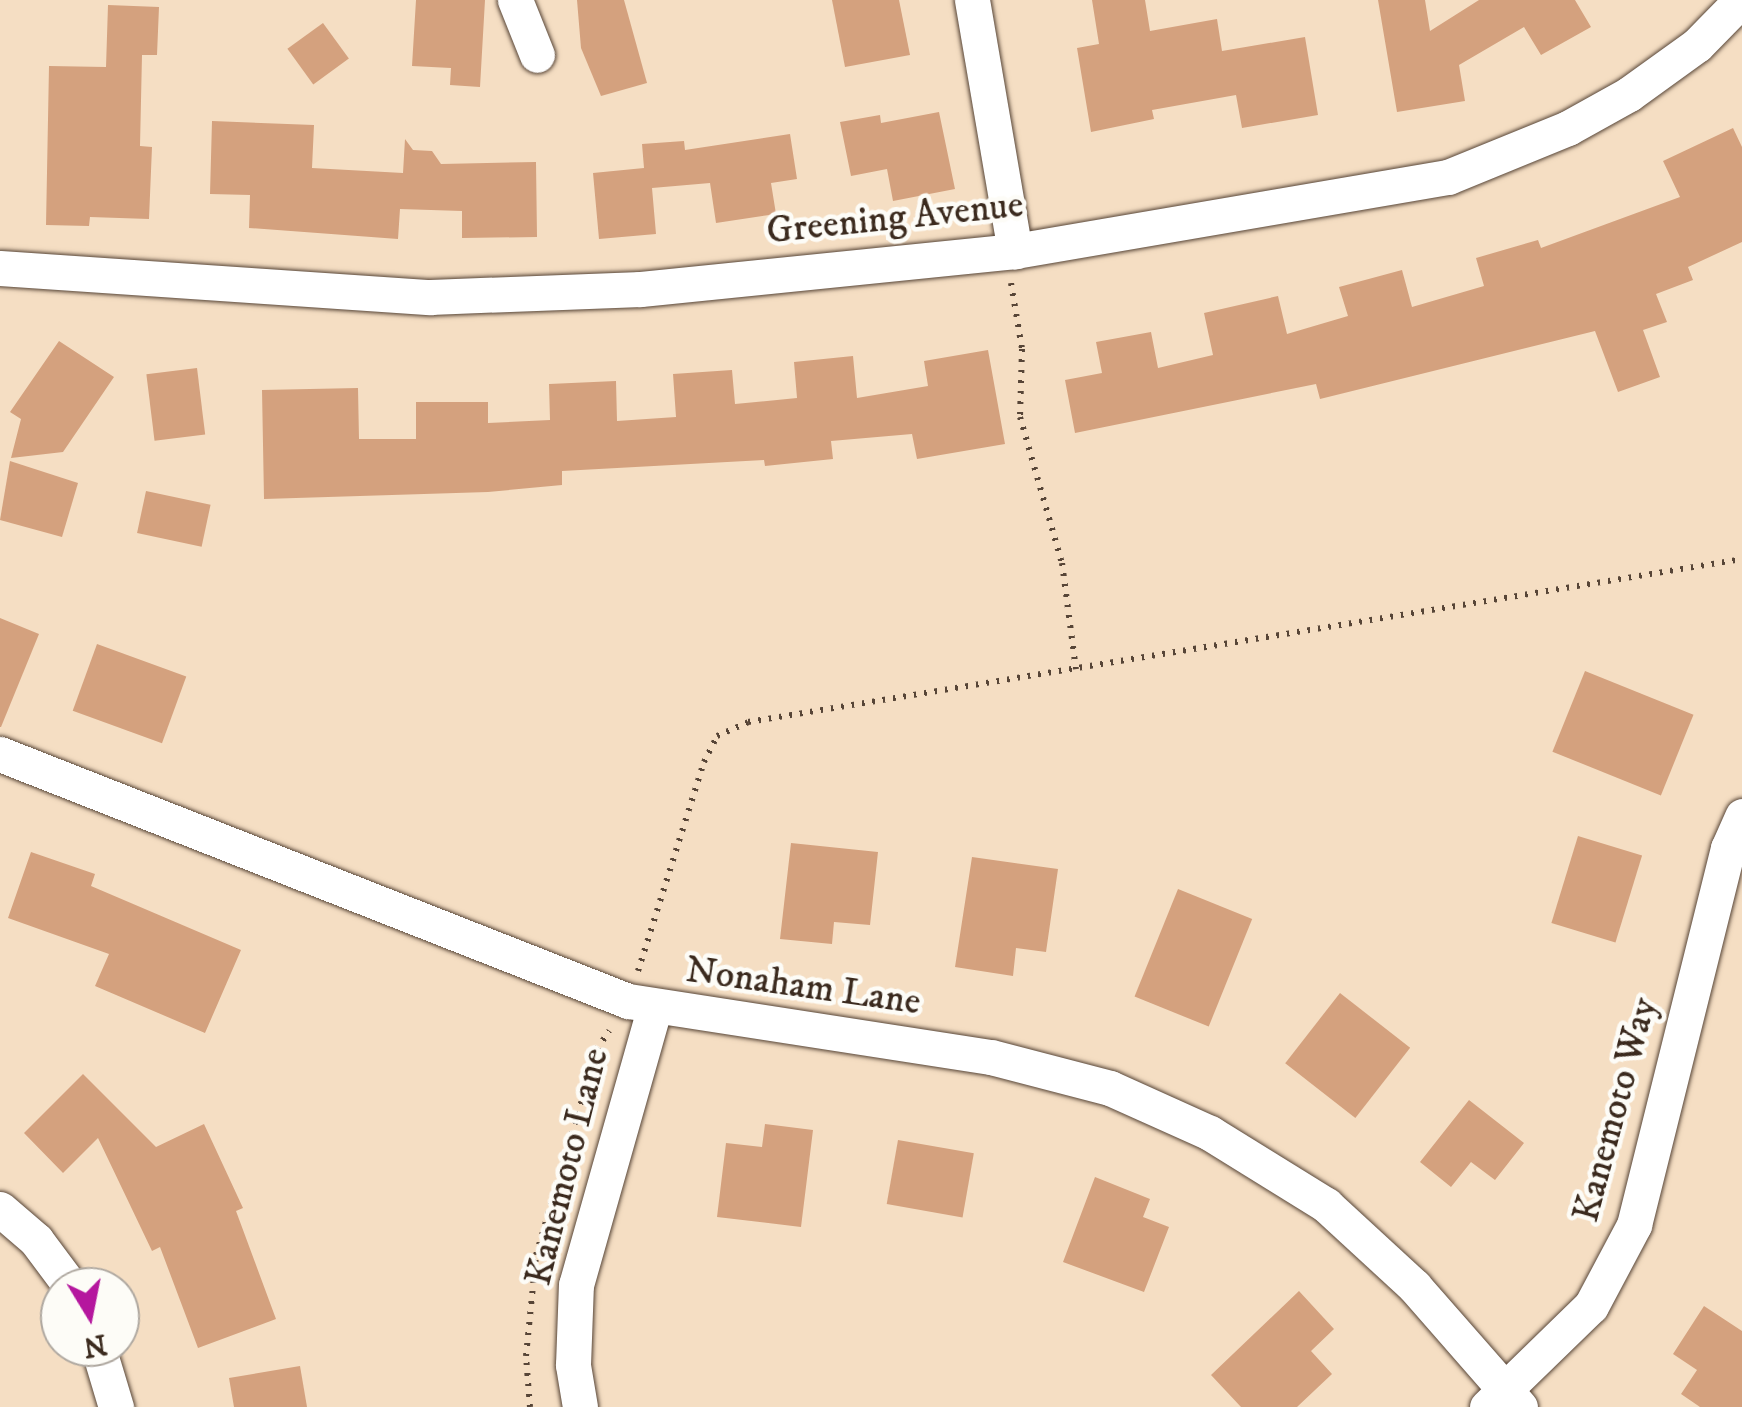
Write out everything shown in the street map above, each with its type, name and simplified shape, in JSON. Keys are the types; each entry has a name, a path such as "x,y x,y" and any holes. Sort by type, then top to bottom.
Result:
{"street":[{"path":"514,0 537,55"},
{"path":"972,0 1010,252"},
{"name":"Greening Avenue","path":"0,268 430,297 641,289 1010,252 1448,177 1568,128 1629,94 1697,46 1742,0"},
{"name":"Nonaham Lane","path":"0,754 640,1005 991,1057 1110,1088 1210,1133 1326,1205 1414,1286 1505,1402"},
{"name":"Kanemoto Way","path":"1505,1402 1591,1306 1634,1224 1728,848 1742,816"},
{"name":"Kanemoto Lane","path":"580,1407 573,1365 576,1285 640,1005"},
{"path":"0,1209 36,1240 56,1267"},
{"path":"104,1367 116,1407"}],"path":[{"path":"1010,252 1022,349 1020,416 1062,563 1076,669"},
{"path":"530,1407 526,1356 536,1255 597,1050 640,1005 716,736 748,722 1742,559"}],"building":[{"path":"416,0 485,0 480,87 450,85 451,68 412,66"},
{"path":"577,0 624,0 647,83 601,96 581,48"},
{"path":"832,0 899,0 910,55 845,67"},
{"path":"1092,0 1145,0 1150,31 1217,19 1222,51 1305,37 1318,115 1242,128 1236,95 1152,110 1154,119 1091,132 1077,48 1099,44"},
{"path":"1378,0 1425,0 1430,31 1479,0 1575,0 1591,27 1541,55 1524,27 1459,65 1465,101 1397,112"},
{"path":"108,5 159,7 157,55 142,55 140,146 152,147 149,219 90,217 89,226 46,225 49,66 106,67"},
{"path":"323,23 349,59 313,84 287,49"},
{"path":"939,112 955,189 893,201 887,169 851,176 840,122 880,115 881,123"},
{"path":"212,121 314,125 312,168 403,173 405,139 413,150 432,151 441,164 536,162 537,237 462,238 462,211 400,209 398,239 249,228 250,195 210,194"},
{"path":"1733,128 1742,147 1742,242 1688,267 1693,280 1656,294 1667,322 1643,330 1660,377 1618,392 1595,331 1320,399 1316,384 1075,433 1065,380 1102,373 1096,342 1151,332 1158,368 1213,355 1204,313 1278,296 1287,334 1348,316 1339,287 1402,270 1412,307 1484,286 1476,258 1538,240 1541,248 1680,197 1663,161"},
{"path":"790,134 797,179 771,183 776,214 716,223 710,183 652,188 656,234 599,239 593,173 644,168 642,144 684,141 685,150"},
{"path":"59,341 114,377 63,452 11,458 21,419 10,412"},
{"path":"988,350 1005,444 917,459 912,434 831,441 833,459 765,466 764,460 562,471 562,485 488,492 264,499 262,390 358,388 359,439 416,439 416,402 488,402 488,423 550,420 549,384 616,381 617,421 676,417 673,374 732,370 735,404 797,398 794,362 853,356 857,398 928,386 924,361"},
{"path":"197,368 205,435 155,441 146,374"},
{"path":"10,461 78,483 62,537 0,520"},
{"path":"146,491 211,505 202,547 137,533"},
{"path":"0,618 39,634 1,727 0,727"},
{"path":"97,644 186,676 162,743 73,711"},
{"path":"1585,671 1693,715 1661,795 1552,752"},
{"path":"1578,836 1642,856 1615,943 1551,923"},
{"path":"791,843 878,852 870,925 834,922 832,944 780,939"},
{"path":"31,852 95,874 91,886 241,950 205,1033 95,986 109,954 8,918"},
{"path":"972,857 1058,869 1046,952 1016,948 1013,976 955,967"},
{"path":"1178,889 1252,919 1209,1027 1135,997"},
{"path":"1340,993 1410,1048 1355,1118 1285,1063"},
{"path":"83,1074 156,1147 204,1124 243,1208 236,1211 276,1319 198,1348 160,1247 152,1251 98,1138 63,1173 24,1133"},
{"path":"1469,1100 1524,1143 1495,1180 1471,1162 1451,1187 1420,1162"},
{"path":"765,1124 813,1130 801,1227 717,1217 726,1143 762,1147"},
{"path":"898,1140 974,1153 963,1217 887,1204"},
{"path":"1095,1177 1150,1199 1143,1217 1169,1227 1144,1292 1063,1262"},
{"path":"1299,1291 1334,1329 1311,1351 1332,1374 1297,1407 1241,1407 1211,1375"},
{"path":"1704,1306 1742,1331 1742,1407 1700,1407 1681,1394 1697,1370 1673,1354"},
{"path":"300,1366 307,1407 234,1407 229,1378"}]}
